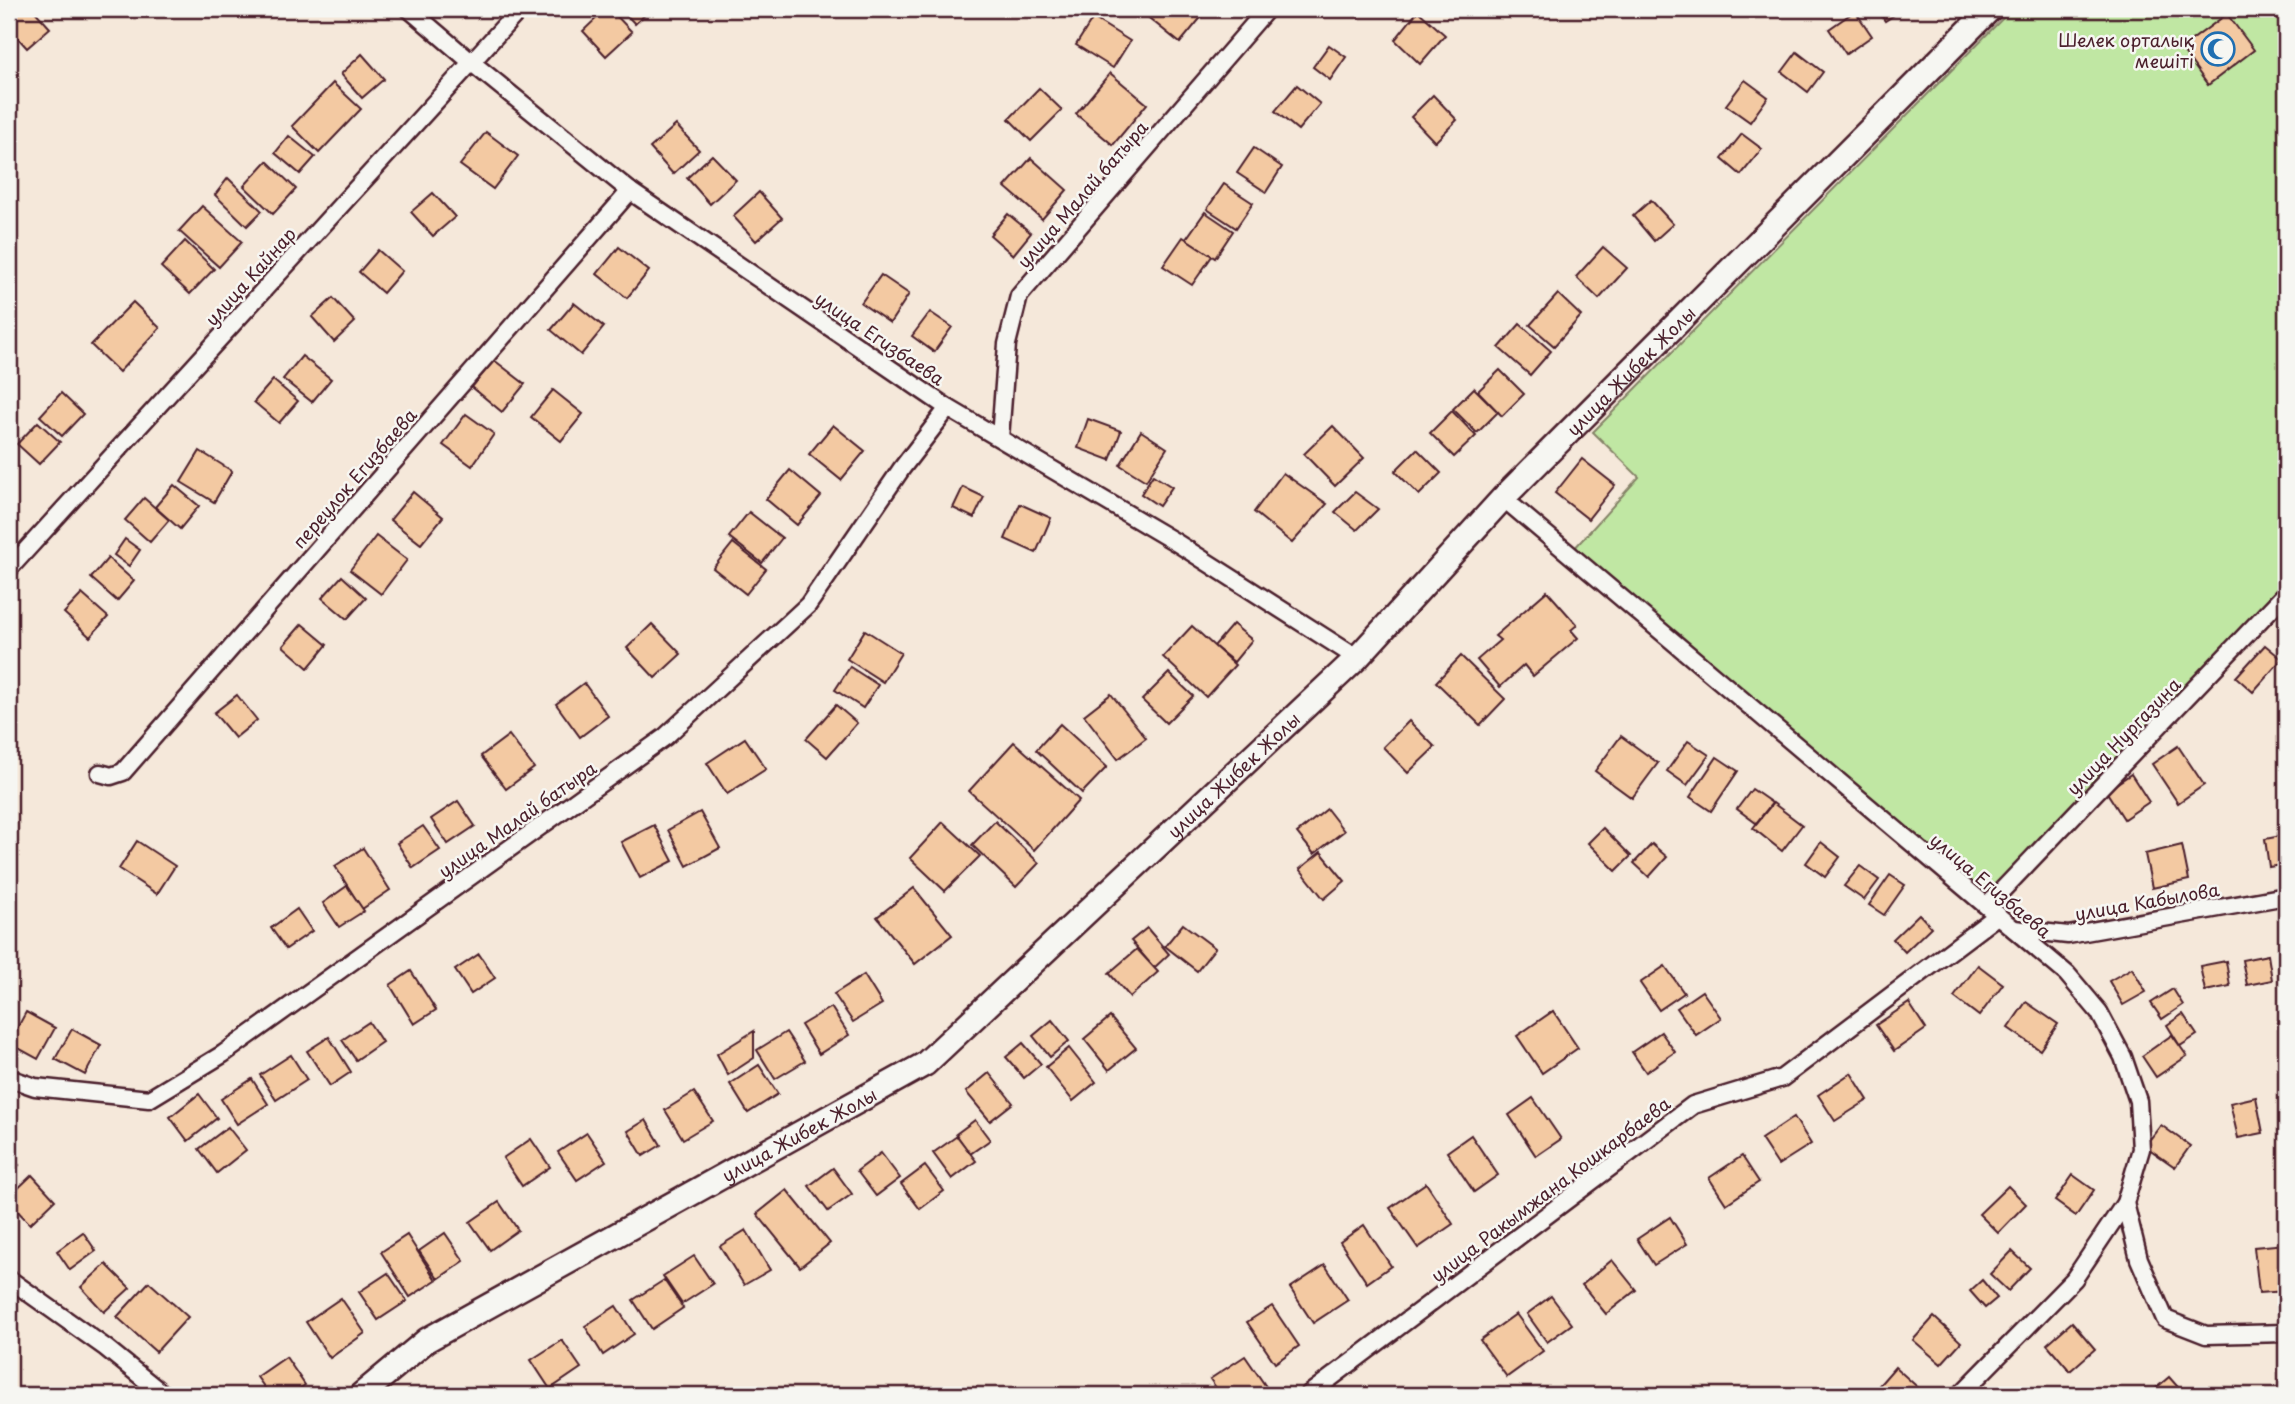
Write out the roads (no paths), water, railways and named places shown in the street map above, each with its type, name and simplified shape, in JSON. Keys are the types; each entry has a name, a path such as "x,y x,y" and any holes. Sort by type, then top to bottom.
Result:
{"main road":[{"name":"улица Жибек Жолы","path":"361,1395 427,1340 925,1064 1357,658 1503,498 1990,9"}],"street":[{"name":"улица Егизбаева","path":"409,9 630,191 948,408 1177,544 1357,658"},
{"name":"улица Кайнар","path":"9,569 520,9"},
{"name":"улица Малай батыра","path":"1000,438 1007,344 1019,296 1267,9"},
{"name":"переулок Егизбаева","path":"100,773 111,776 123,772 630,191"},
{"name":"улица Малай батыра","path":"9,1078 35,1087 149,1099 223,1054 665,737 808,605 902,468 948,408"},
{"name":"улица Егизбаева","path":"1503,498 2067,974 2099,1012 2123,1057 2138,1101 2141,1149 2125,1203 2074,1279 1960,1395"},
{"name":"улица Нургазина","path":"1992,911 2286,593"},
{"name":"улица Кабылова","path":"2014,929 2068,935 2286,896"},
{"name":"улица Ракымжана Кошкарбаева","path":"1308,1395 1693,1105 1782,1077 1992,911"},
{"path":"2125,1203 2139,1259 2165,1319 2206,1335 2286,1333"},
{"path":"9,1279 106,1348 164,1395"}],"place":[{"name":"Шелек орталық мешіті","path":"2218,49"}]}
